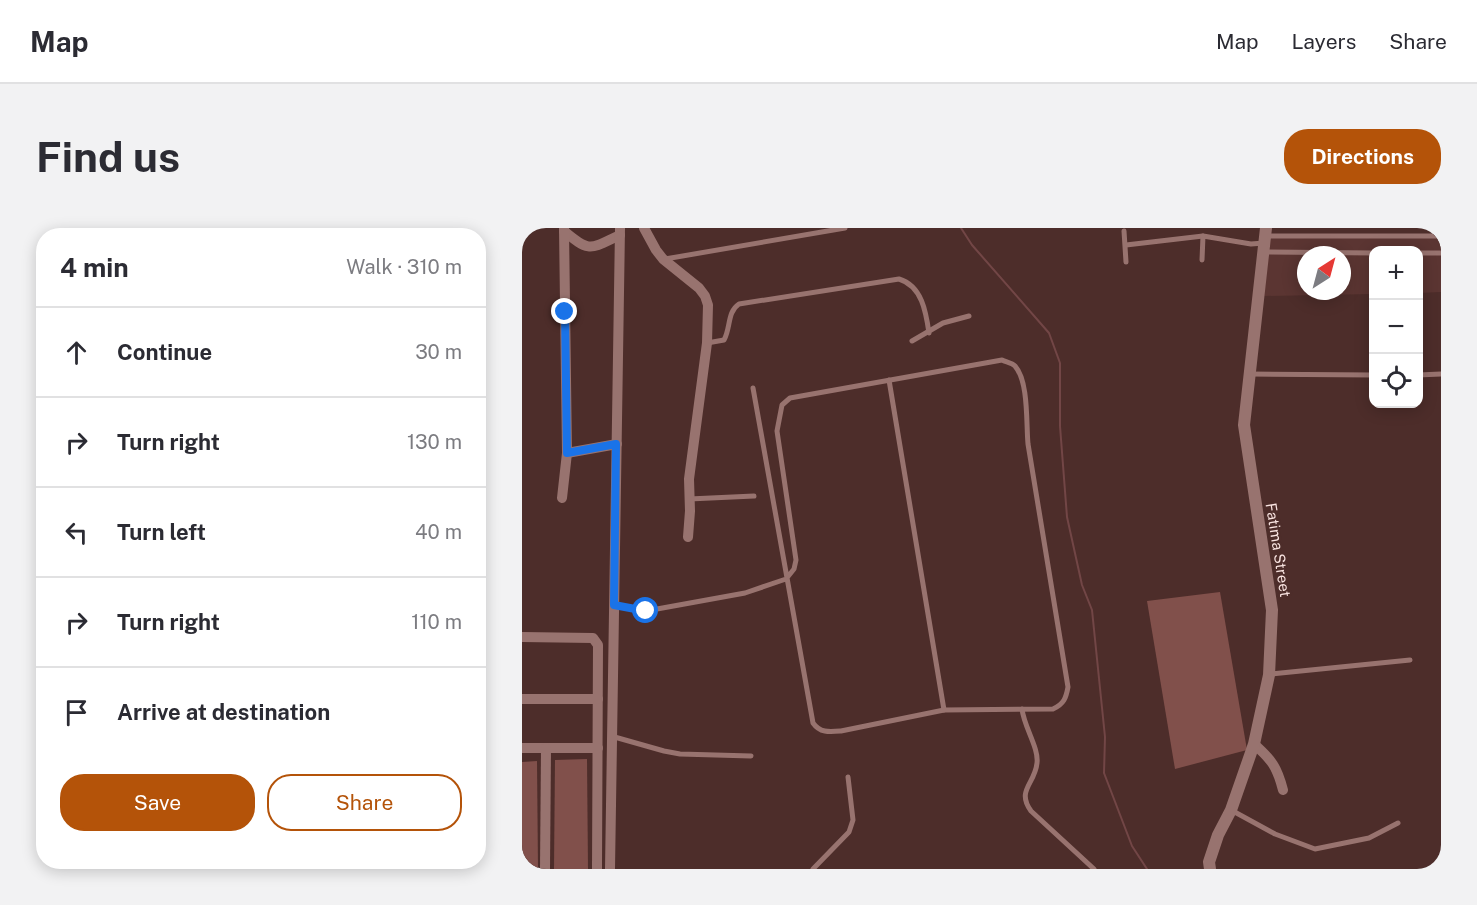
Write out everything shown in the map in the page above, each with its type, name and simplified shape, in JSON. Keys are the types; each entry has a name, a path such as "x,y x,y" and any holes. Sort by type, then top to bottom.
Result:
{"street":[{"path":"644,228 663,259 689,279 705,296 708,318 707,343 689,479 688,537"},
{"path":"564,229 581,245 592,248 620,231"},
{"path":"562,498 567,453 564,229"},
{"path":"610,869 620,231"},
{"name":"Fatima Street","path":"1210,869 1211,853 1231,810 1254,744 1269,675 1272,610 1244,425 1264,240"},
{"path":"567,453 616,444"},
{"path":"522,637 592,638 598,645 597,869"},
{"path":"522,699 598,699"},
{"path":"1254,744 1278,769 1283,790"},
{"path":"522,748 598,748"},
{"path":"545,869 546,748"}],"lane":[{"path":"663,259 845,228"},
{"path":"1124,231 1126,262"},
{"path":"1126,245 1203,236 1251,244 1264,240 1441,236"},
{"path":"1202,260 1203,236"},
{"path":"1264,240 1275,254 1369,253"},
{"path":"1423,253 1441,253"},
{"path":"707,343 724,339 728,333 731,312 739,304 899,279 910,285 920,298 927,314 929,333"},
{"path":"912,341 943,323 969,316"},
{"path":"614,605 646,611 745,593 786,579 794,569 796,560 777,431 782,405 790,398 1002,360 1014,365 1020,375 1027,407 1028,444 1068,687 1066,698 1061,706 1053,709 944,710 841,731 829,732 816,728 813,723 786,579 753,388"},
{"path":"1248,374 1369,375"},
{"path":"1423,375 1441,374"},
{"path":"889,380 944,710"},
{"path":"689,499 754,496"},
{"path":"1269,675 1410,660"},
{"path":"1022,709 1023,722 1038,762 1024,795 1026,804 1030,811 1094,869"},
{"path":"611,735 680,754 751,756"},
{"path":"813,869 849,832 853,820 848,777"},
{"path":"1231,810 1275,834 1315,849 1369,837 1398,823"}],"shaded area":[{"path":"1271,234 1441,234 1441,292 1423,293 1423,246 1369,246 1369,294 1351,294 1351,246 1297,246 1297,295 1264,296"},
{"path":"1220,592 1247,750 1175,769 1147,601"},
{"path":"587,759 588,869 554,869 555,760"},
{"path":"537,761 538,869 522,869 522,762"}],"waterway":[{"path":"961,228 972,245 1049,333 1060,363 1060,426 1067,517 1082,585 1092,610 1105,737 1104,773 1132,846 1147,869"}],"route":[{"path":"565,312 567,453 616,444 614,605 646,611"}]}
